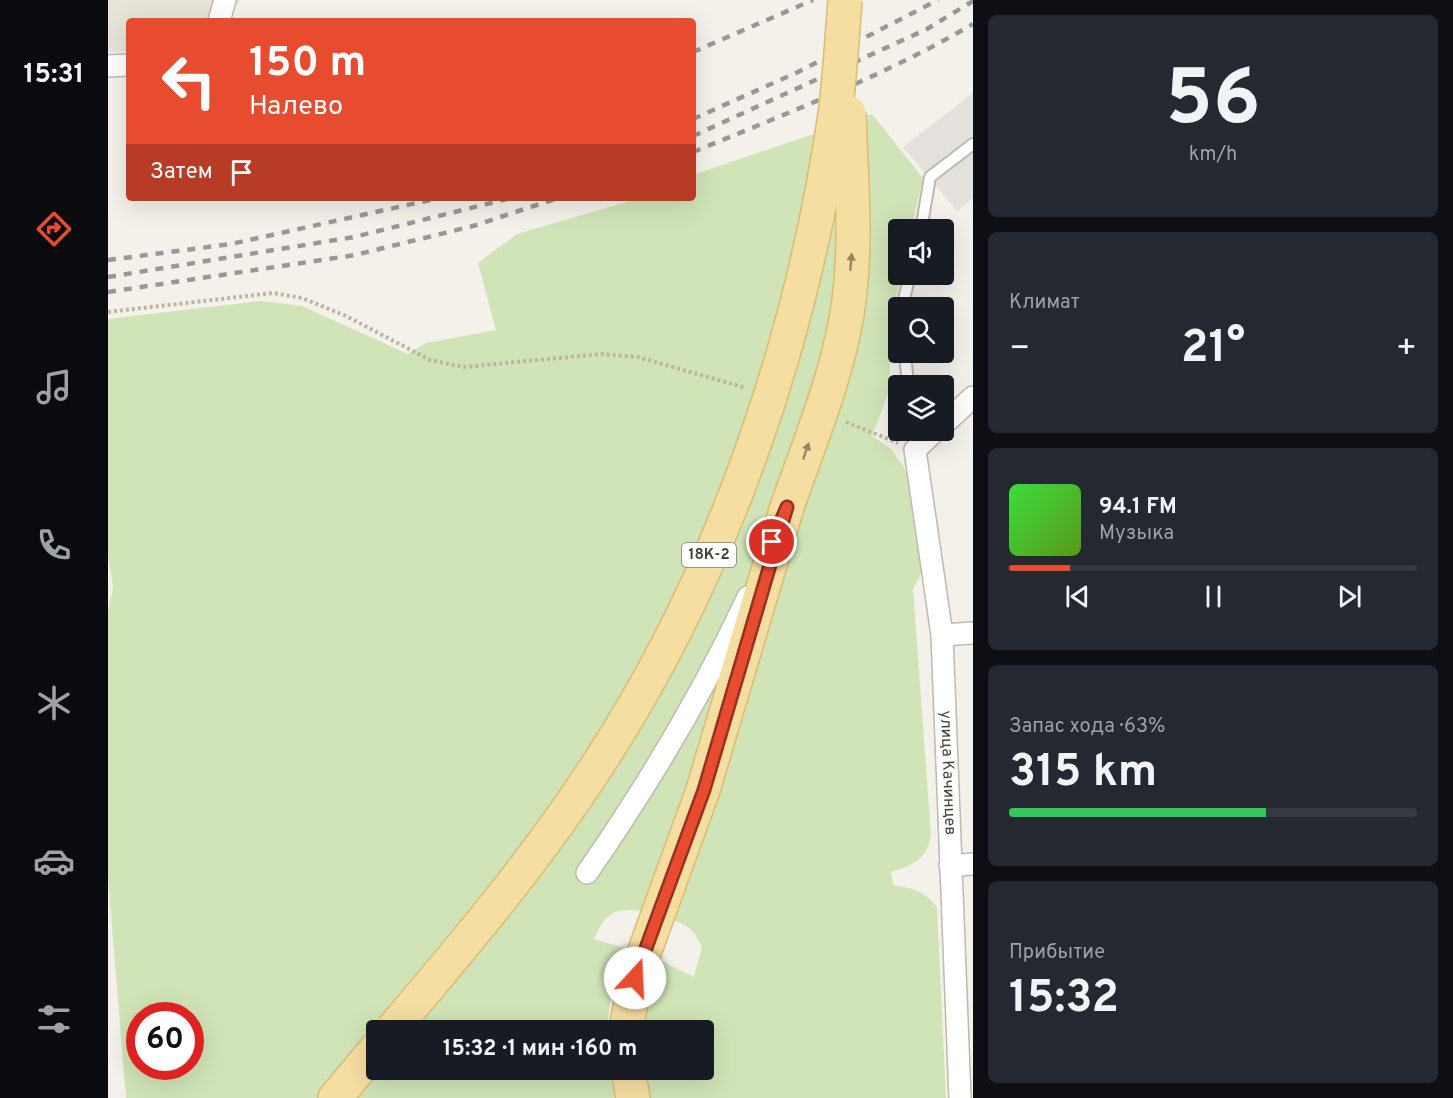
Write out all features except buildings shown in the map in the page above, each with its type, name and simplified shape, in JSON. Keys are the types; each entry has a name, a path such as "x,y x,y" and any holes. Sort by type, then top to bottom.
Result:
{"main road":[{"name":"18К-2","path":"628,1020 635,978 704,790 787,507 830,382 847,314 853,247 846,0"},
{"name":"18К-2","path":"400,1020 545,843 592,775 648,682 694,592 739,487 780,367 812,238 835,114 846,0"},
{"path":"335,1098 366,1061"},
{"path":"630,1080 633,1098"}],"street":[{"path":"220,18 225,0"},
{"path":"108,66 126,65"},
{"path":"954,415 973,398"},
{"name":"улица Качинцев","path":"914,441 932,552 942,635 950,866 964,1097"},
{"path":"586,873 642,793 693,707 748,595 787,507"},
{"path":"942,635 973,633"},
{"path":"950,866 973,864"}],"lane":[{"path":"923,219 930,177 973,144"}],"path":[{"path":"108,312 273,293 302,298 346,316 430,360 464,367 601,354 638,357 751,389"},
{"path":"839,419 888,433"}],"shaded area":[{"path":"108,0 241,0 225,18 126,18 126,51 108,52"},
{"path":"973,93 973,198 957,211 903,147"}],"green space":[{"path":"872,114 923,178 913,219 888,219 888,285 899,285 896,297 888,297 888,363 890,363 888,394 872,436 891,449 904,467 932,552 913,589 931,835 926,850 918,860 891,872 893,885 918,891 937,907 946,1098 647,1098 643,1080 714,1080 714,1020 643,1020 645,1005 662,961 694,977 702,947 693,932 682,924 652,913 630,910 610,915 594,939 625,948 610,1002 608,1020 366,1020 366,1080 611,1080 615,1098 126,1098 108,878 108,611 113,588 108,555 108,319 261,301 302,306 408,354 426,343 496,330 478,263 517,234 630,201 696,201 696,174"}],"railway":[{"path":"696,51 813,0"},
{"path":"696,118 798,72 938,0"},
{"path":"696,135 927,29 973,1"},
{"path":"696,151 870,77 973,24"},
{"path":"108,260 231,244 425,201"},
{"path":"108,277 354,237 499,201"},
{"path":"108,292 355,255 473,226 549,201"}],"route":[{"path":"635,978 704,790 787,507 772,542"}]}
